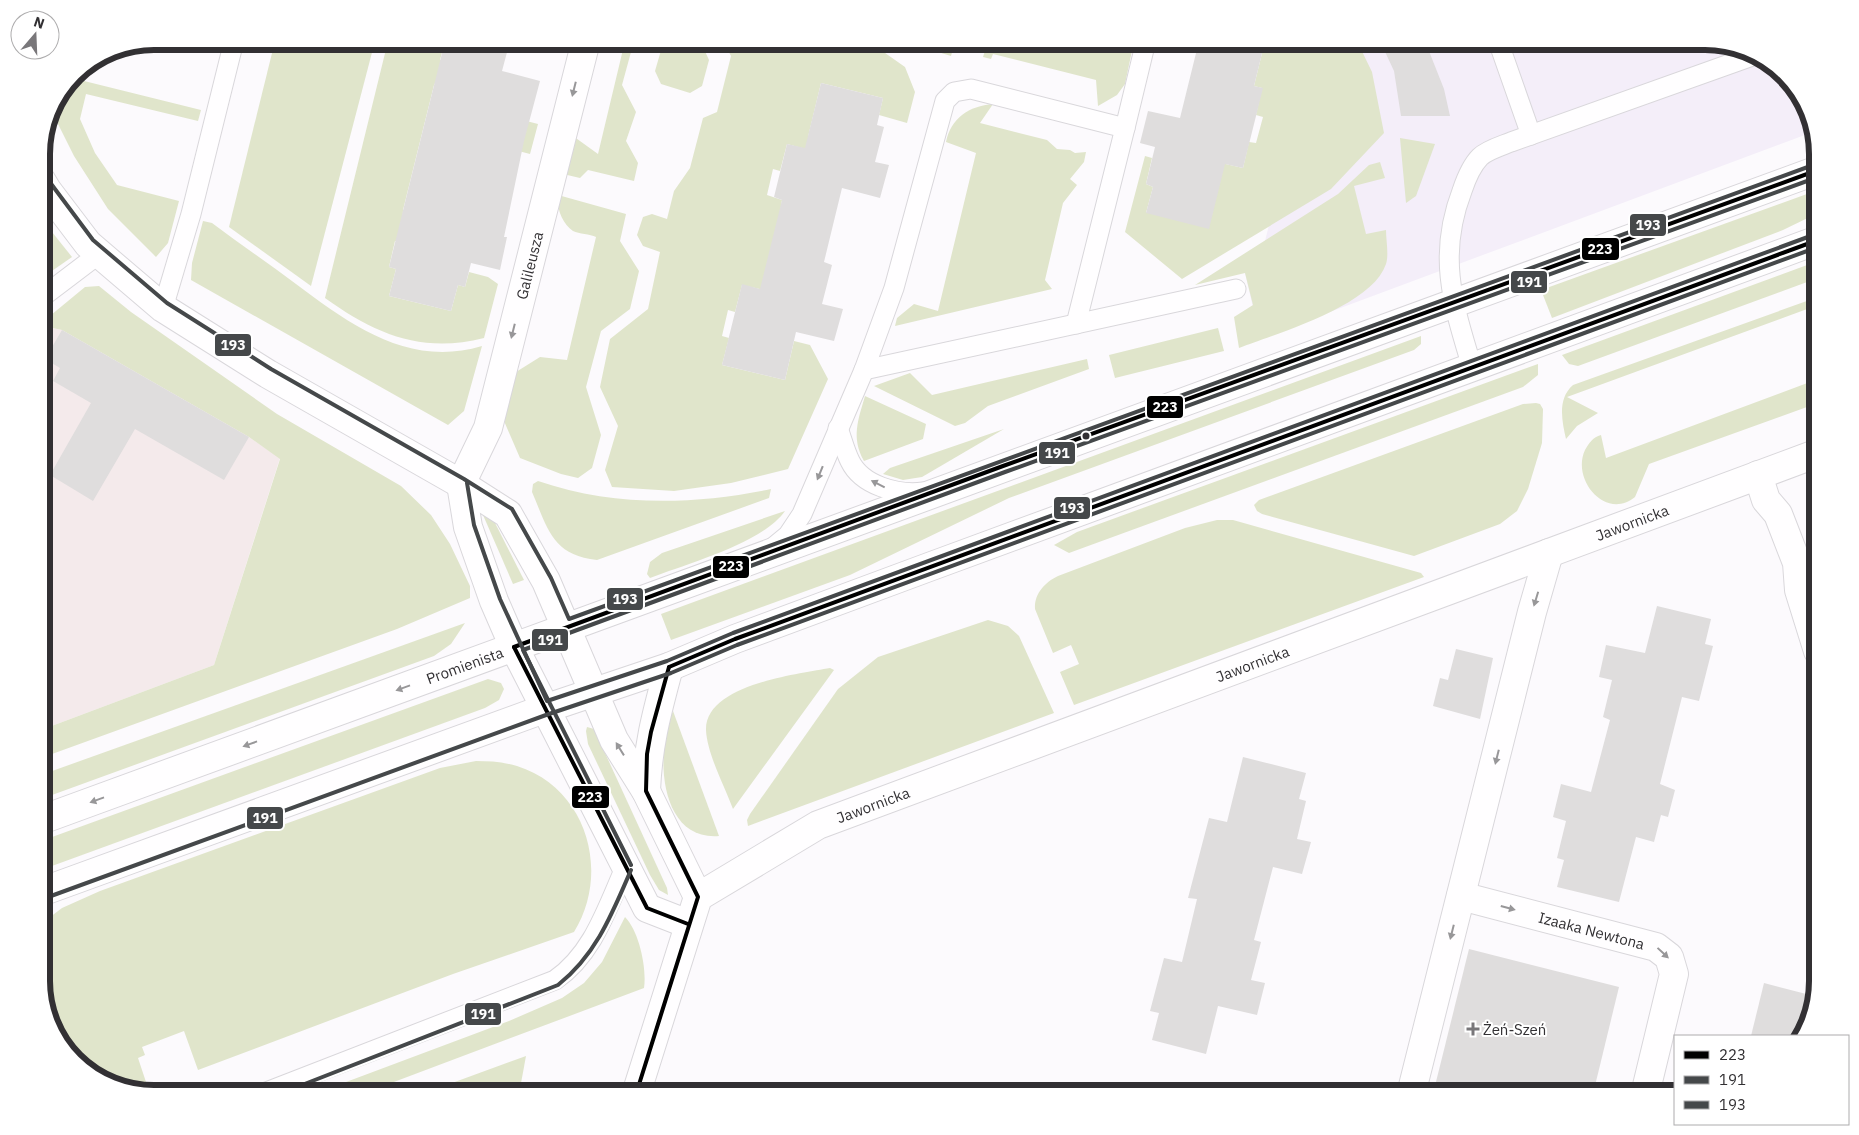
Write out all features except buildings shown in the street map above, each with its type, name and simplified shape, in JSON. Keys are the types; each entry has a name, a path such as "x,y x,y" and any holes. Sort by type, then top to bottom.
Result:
{"street":[{"name":"Galileusza","path":"461,484 488,428 584,50"},
{"name":"Promienista","path":"50,817 942,489 1809,173"},
{"path":"50,194 88,244 163,308 268,374 461,484 508,514 546,581 614,740 646,791 698,897 639,1085"},
{"path":"50,892 544,709 669,667 735,639 1809,243"},
{"name":"Jawornicka","path":"698,897 818,825 1809,456"},
{"path":"1758,475 1766,500 1778,514 1797,563 1799,590 1809,622"},
{"path":"461,484 468,527 514,648 625,868 648,908 688,924"},
{"path":"1413,1085 1532,612 1549,553"},
{"path":"646,791 648,746 669,667"},
{"name":"Izaaka Newtona","path":"1461,896 1656,946 1669,957 1674,974 1647,1085"}],"lane":[{"path":"163,308 191,214 232,50"},
{"path":"1076,324 1144,50"},
{"path":"1501,50 1531,135"},
{"path":"1472,367 1453,304 1449,270 1450,236 1455,207 1465,181 1481,156 1531,135 1746,58"},
{"path":"762,556 788,535 802,514 864,370 894,288 945,101 954,92 970,89 1125,128"},
{"path":"50,292 99,254"},
{"path":"864,370 1236,289"},
{"path":"838,428 851,463 872,482 904,493 942,489"},
{"path":"283,1085 556,980 569,970 584,953 625,868"}],"shaded area":[{"path":"1313,50 1719,51 1745,58 1763,67 1792,96 1804,120 1807,134 1260,338 1245,273 1258,269"},
{"path":"50,328 62,330 249,437 280,458 214,665 50,727"}],"green space":[{"path":"273,50 373,50 311,286 229,227"},
{"path":"386,50 443,50 440,60 447,62 434,85 403,210 402,242 395,241 389,267 396,269 389,296 451,311 458,285 465,287 469,272 488,277 498,284 484,338 440,344 400,338 362,322 325,298"},
{"path":"623,50 632,50 622,85 636,112 626,141 638,163 634,181 588,170 580,178 563,174 573,136 598,154"},
{"path":"661,50 704,50 709,60 702,86 690,93 661,84 655,71"},
{"path":"728,50 881,50 905,67 915,92 907,123 879,115 883,98 821,83 808,137 813,151 787,144 780,171 773,169 767,195 782,200 768,291 742,285 735,312 728,310 722,336 729,338 722,365 785,380 794,341 810,345 828,379 788,469 731,483 674,491 612,487 605,470 618,426 600,387 610,339 648,309 660,252 643,246 637,235 643,217 652,214 667,219 674,191 690,168 703,118 717,112 731,56"},
{"path":"931,50 953,50 951,56"},
{"path":"985,50 1132,50 1125,84 1117,95 1098,106 1096,80 993,54 991,59 983,57"},
{"path":"1263,50 1361,50 1372,72 1384,133 1331,189 1182,279 1125,232 1145,156 1152,158 1146,184 1153,187 1146,213 1217,162 1243,168 1249,142 1256,143 1263,117 1256,115 1262,88 1254,86"},
{"path":"80,80 201,110 198,121 86,94 80,119 95,153 117,185 179,201 168,243 156,257 108,209 74,156 56,119 67,96"},
{"path":"993,104 980,123 1047,140 1057,149 1070,150 1075,153 1086,152 1084,162 1070,179 1077,185 1063,203 1045,280 1052,289 895,326 897,318 914,304 938,311 976,153 946,142 948,134 952,126 962,115 976,107"},
{"path":"492,112 538,124 530,154 485,142"},
{"path":"1400,138 1435,144 1416,196 1406,203"},
{"path":"1380,162 1385,178 1354,186 1366,234 1386,230 1387,260 1377,279 1363,293 1322,316 1239,348 1234,317 1253,305 1245,273 1195,285 1338,194 1369,165"},
{"path":"1809,193 1809,217 1783,230 1552,318 1541,290"},
{"path":"558,195 626,214 620,241 639,271 630,309 601,331 586,387 601,435 592,468 578,478 561,474 520,458 504,421 516,372 540,357 567,360 596,237 575,232 569,228 561,215"},
{"path":"203,221 212,223 338,314 382,339 406,347 430,351 455,351 482,346 464,411 448,425 191,280 192,263"},
{"path":"50,230 72,257 50,272"},
{"path":"1809,264 1809,281 1578,366 1569,364 1562,355"},
{"path":"99,286 131,312 277,414 401,486 431,515 450,544 470,586 470,598 397,629 50,755 50,727 214,665 280,459 249,437 62,330 50,327 50,316 85,287"},
{"path":"1809,300 1809,308 1567,397 1598,413 1577,426 1566,439 1562,410 1565,397 1573,385"},
{"path":"1218,328 1224,351 1115,378 1109,355"},
{"path":"1421,336 1421,344 1414,350 1009,498 850,575 671,640 661,614"},
{"path":"1087,359 1089,369 988,406 965,423 955,426 874,386 910,373 932,395"},
{"path":"1538,364 1538,375 1523,387 1069,553 1054,545 1077,532"},
{"path":"1809,382 1809,406 1649,464 1635,497 1624,503 1613,504 1603,501 1594,494 1587,484 1582,462 1585,450 1596,437 1601,435 1606,458"},
{"path":"865,396 926,424 923,439 864,461 858,445 857,429"},
{"path":"1523,404 1540,404 1543,409 1542,443 1528,489 1517,511 1500,524 1414,556 1262,514 1257,511 1254,505 1259,500"},
{"path":"1004,429 922,477 903,480 883,474 890,468"},
{"path":"538,481 595,495 654,501 712,498 771,489 769,498 597,560 570,552 554,538 532,492 533,484"},
{"path":"485,511 490,513 524,580 513,584 483,515"},
{"path":"785,511 760,533 742,543 650,578 647,574 650,562 662,553"},
{"path":"1217,520 1233,520 1421,573 1424,577 1074,705 1060,672 1079,664 1071,645 1053,653 1035,609 1036,598 1041,589 1058,576 1185,528"},
{"path":"988,620 1008,626 1019,636 1054,713 748,826 747,820 750,814 838,689 878,657"},
{"path":"465,623 451,644 434,656 50,796 50,772"},
{"path":"830,668 834,670 733,809 707,739 706,730 710,715 720,702 736,692 755,684"},
{"path":"488,679 501,683 504,689 499,700 485,708 50,867 50,838"},
{"path":"673,711 719,836 699,834 684,824 673,809 666,790 664,748 667,728"},
{"path":"587,727 594,729 667,888 668,895 659,890 650,875 588,744"},
{"path":"476,761 497,762 517,766 541,777 561,793 576,812 586,835 591,859 591,884 585,909 574,932 453,974 198,1070 184,1031 142,1047 145,1055 138,1058 147,1084 127,1081 102,1071 90,1064 71,1045 58,1021 50,988 50,917 62,908 100,891 440,768"},
{"path":"625,917 634,931 641,950 645,980 644,988 386,1085 338,1085 509,1021 562,998 584,983 602,962"},
{"path":"526,1056 521,1085 447,1085"}],"transit line":[{"name":"193","path":"50,182 93,240 167,303 271,369 464,479 512,509 551,578 569,619 1809,167"},
{"name":"223","path":"514,647 1003,466 1809,173"},
{"name":"191","path":"631,865 523,650 1005,472 1809,180"},
{"name":"193","path":"467,483 474,525 500,599 547,701 667,661 733,633 1809,237"},
{"name":"223","path":"669,667 735,639 1809,243"},
{"name":"191","path":"50,897 546,715 671,673 737,645 1809,250"},
{"name":"223","path":"514,647 647,908 688,924"},
{"name":"223","path":"639,1085 698,897 646,791 647,754 651,732 669,667"},
{"name":"191","path":"302,1085 558,985 583,961 602,933 631,870"}],"place":[{"name":"Żeń-Szeń","path":"1473,1029"}]}
